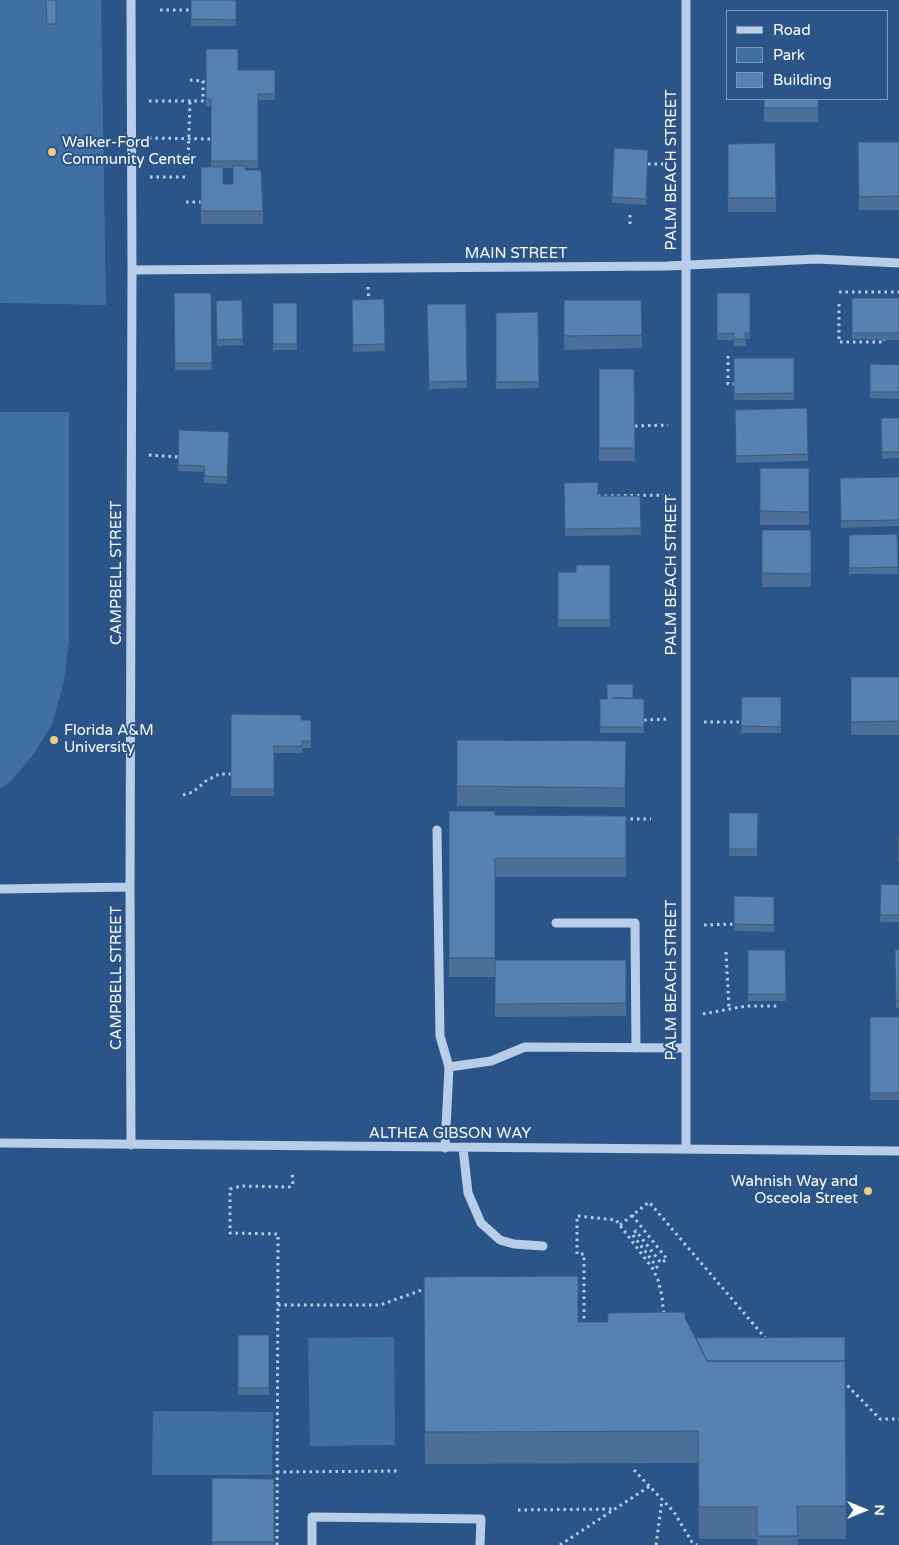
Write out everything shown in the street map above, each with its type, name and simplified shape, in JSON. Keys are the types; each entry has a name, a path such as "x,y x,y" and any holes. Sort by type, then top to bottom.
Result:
{"street":[{"name":"CAMPBELL STREET","path":"131,0 131,1145"},
{"name":"PALM BEACH STREET","path":"686,0 686,1149"},
{"name":"MAIN STREET","path":"132,270 686,266 817,259 899,263"},
{"path":"436,830 440,1036 449,1067 445,1148"},
{"path":"0,888 130,887"},
{"path":"556,923 635,922 636,1048"},
{"path":"449,1067 491,1061 525,1046 686,1048"},
{"name":"ALTHEA GIBSON WAY","path":"0,1143 899,1151"},
{"path":"463,1148 468,1193 481,1223 500,1240 514,1244 543,1246"},
{"path":"312,1545 312,1517 481,1519 480,1545"}],"path":[{"path":"160,10 191,10"},
{"path":"170,101 205,101 203,81 190,80"},
{"path":"188,163 190,101"},
{"path":"162,138 211,138"},
{"path":"132,177 187,177"},
{"path":"186,202 201,202"},
{"path":"630,215 630,224"},
{"path":"839,292 899,292"},
{"path":"839,304 839,342 884,342 884,340"},
{"path":"728,356 728,384 734,384"},
{"path":"635,426 660,425"},
{"path":"132,454 178,457"},
{"path":"598,496 664,495"},
{"path":"644,720 741,722"},
{"path":"182,795 193,792 206,781 219,774 231,774"},
{"path":"622,819 651,819"},
{"path":"686,925 737,925 737,918"},
{"path":"726,952 730,1009"},
{"path":"686,1015 710,1014 746,1006 779,1006"},
{"path":"277,1545 278,1234 230,1233 230,1189 241,1186 289,1187 292,1185 292,1170"},
{"path":"620,1225 649,1202 768,1340 758,1340"},
{"path":"632,1215 666,1259 661,1263 636,1231 632,1234 657,1267 653,1269"},
{"path":"578,1327 584,1327 584,1254 577,1254 577,1216 616,1220 620,1225 653,1269 658,1280 662,1296 664,1325"},
{"path":"278,1305 380,1305 422,1290 429,1294"},
{"path":"842,1379 880,1419 899,1419"},
{"path":"634,1470 674,1512 692,1542 697,1545"},
{"path":"277,1472 400,1472"},
{"path":"560,1545 650,1486"},
{"path":"656,1545 662,1499"},
{"path":"518,1510 616,1509"}],"green space":[{"name":"Walker-Ford Community Center","path":"0,0 101,0 106,305 0,303"},
{"path":"0,412 69,412 69,640 64,681 52,725 30,759 10,782 0,789"},
{"path":"394,1337 395,1445 310,1446 308,1338"},
{"path":"153,1411 273,1412 272,1475 152,1475"}],"building":[{"path":"46,0 56,0 56,24 47,24"},
{"path":"191,0 236,0 236,20 191,19"},
{"path":"206,49 238,49 238,70 275,70 275,94 258,94 258,161 211,161 211,99 206,99"},
{"path":"764,100 818,100 818,108 764,108"},
{"path":"858,142 899,142 899,196 859,197"},
{"path":"775,143 776,198 728,198 728,144"},
{"path":"614,148 648,150 646,199 612,197"},
{"path":"233,166 245,166 245,170 261,170 263,211 201,211 201,167 223,167 223,184 233,184"},
{"path":"174,293 211,293 212,363 175,363"},
{"path":"717,293 750,293 750,333 745,333 746,339 734,339 734,333 717,334"},
{"path":"852,298 899,298 899,333 852,333"},
{"path":"384,299 385,344 353,345 352,300"},
{"path":"242,300 243,339 217,340 216,301"},
{"path":"564,300 641,300 642,335 564,336"},
{"path":"273,303 297,303 297,344 273,344"},
{"path":"427,304 466,304 467,381 429,382"},
{"path":"538,312 539,382 496,382 496,313"},
{"path":"734,358 794,358 794,393 734,394"},
{"path":"870,364 899,365 899,392 870,392"},
{"path":"599,369 634,369 635,448 599,448"},
{"path":"807,408 808,454 736,456 735,410"},
{"path":"881,418 899,418 899,452 882,452"},
{"path":"179,430 229,432 227,477 204,476 205,466 178,465"},
{"path":"760,468 809,468 809,512 760,511"},
{"path":"899,477 899,520 841,521 840,478"},
{"path":"598,482 598,496 640,496 641,528 565,529 564,483"},
{"path":"762,530 811,530 811,574 762,573"},
{"path":"897,534 898,567 849,568 849,535"},
{"path":"576,565 610,565 610,620 558,620 558,572 576,572"},
{"path":"851,677 899,677 899,721 851,722"},
{"path":"607,684 633,684 633,698 612,698 644,699 644,727 600,727 600,699 607,699"},
{"path":"742,697 781,697 781,727 741,726"},
{"path":"231,714 301,715 301,720 311,720 311,741 302,741 302,746 274,746 274,789 231,789"},
{"path":"457,740 626,741 625,788 457,786"},
{"path":"449,811 495,811 495,815 626,816 626,858 495,858 495,958 449,958"},
{"path":"729,813 758,813 757,849 729,849"},
{"path":"899,837 899,862 898,862"},
{"path":"881,884 899,885 899,915 880,915"},
{"path":"734,896 774,897 774,925 734,924"},
{"path":"899,949 899,1001 896,1001 895,950"},
{"path":"748,950 785,950 786,994 748,994"},
{"path":"495,960 626,960 626,1003 495,1004"},
{"path":"870,1017 899,1017 899,1093 870,1093"},
{"path":"578,1276 578,1322 608,1322 608,1313 685,1312 685,1318 707,1361 845,1361 846,1506 797,1506 798,1536 757,1536 757,1507 699,1507 698,1431 425,1432 424,1277"},
{"path":"238,1335 269,1335 269,1388 238,1388"},
{"path":"845,1337 845,1361 707,1361 696,1338"},
{"path":"212,1478 274,1479 274,1542 212,1542"}],"place":[{"name":"Walker-Ford Community Center","path":"52,152"},
{"name":"Florida A&M University","path":"54,740"},
{"name":"Wahnish Way and Osceola Street","path":"868,1191"}]}
